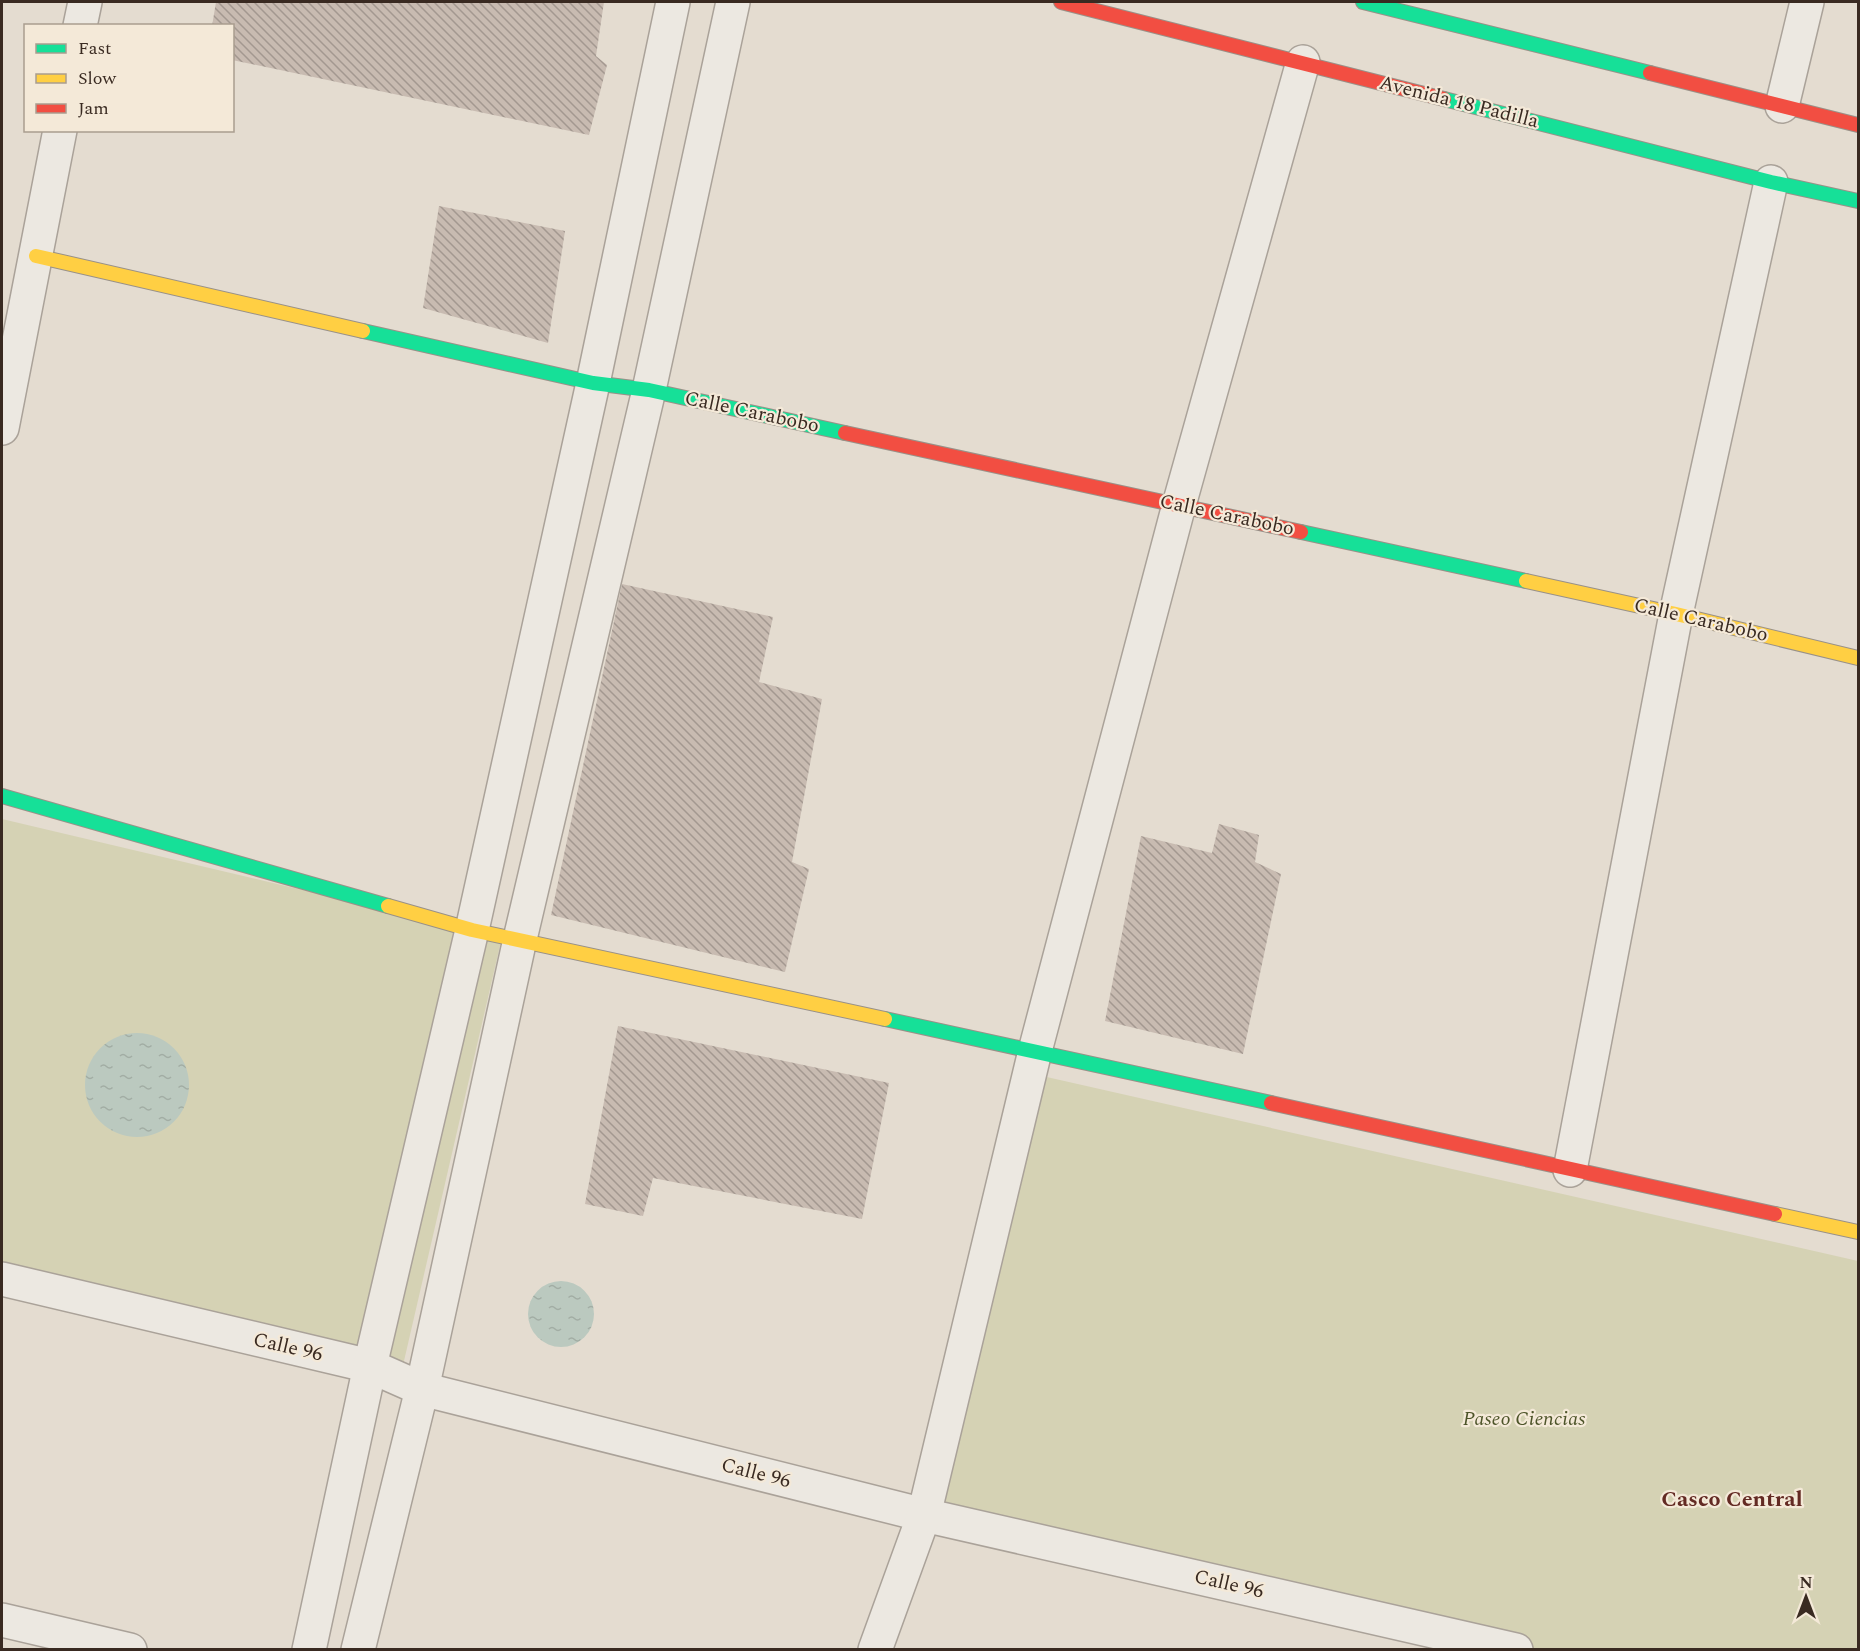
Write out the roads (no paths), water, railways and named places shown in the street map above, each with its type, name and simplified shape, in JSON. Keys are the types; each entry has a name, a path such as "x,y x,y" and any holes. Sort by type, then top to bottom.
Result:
{"street":[{"path":"80,24 85,2"},
{"path":"309,1650 370,1366 472,930 593,383 673,2"},
{"path":"358,1650 422,1389 520,939 649,390 733,2"},
{"name":"Avenida 18 Padilla","path":"1061,2 1771,182 1858,201"},
{"path":"1363,2 1858,125"},
{"path":"1387,2 1406,13"},
{"path":"1782,106 1807,2"},
{"path":"875,1650 924,1515 1035,1051 1179,505 1304,62"},
{"path":"2,428 60,132"},
{"path":"1570,1170 1676,614 1771,182"},
{"name":"Calle Carabobo","path":"36,256 593,383 649,390 1179,505 1676,614 1858,658"},
{"path":"2,796 472,930 1858,1232"},
{"name":"Calle 96","path":"2,1279 370,1366 422,1389 924,1515 1452,1642 1516,1650"},
{"path":"2,1620 130,1650"}],"water":[{"path":"137,1033 157,1037 174,1048 185,1065 189,1085 185,1105 174,1122 157,1133 137,1137 117,1133 100,1122 89,1105 85,1085 89,1065 100,1048 117,1037"},
{"path":"561,1281 574,1283 589,1296 594,1314 592,1327 579,1342 561,1347 548,1345 533,1332 528,1314 530,1301 543,1286"}],"district":[{"name":"Casco Central","path":"1732,1499"}],"park label":[{"name":"Paseo Ciencias","path":"1524,1419"}]}
